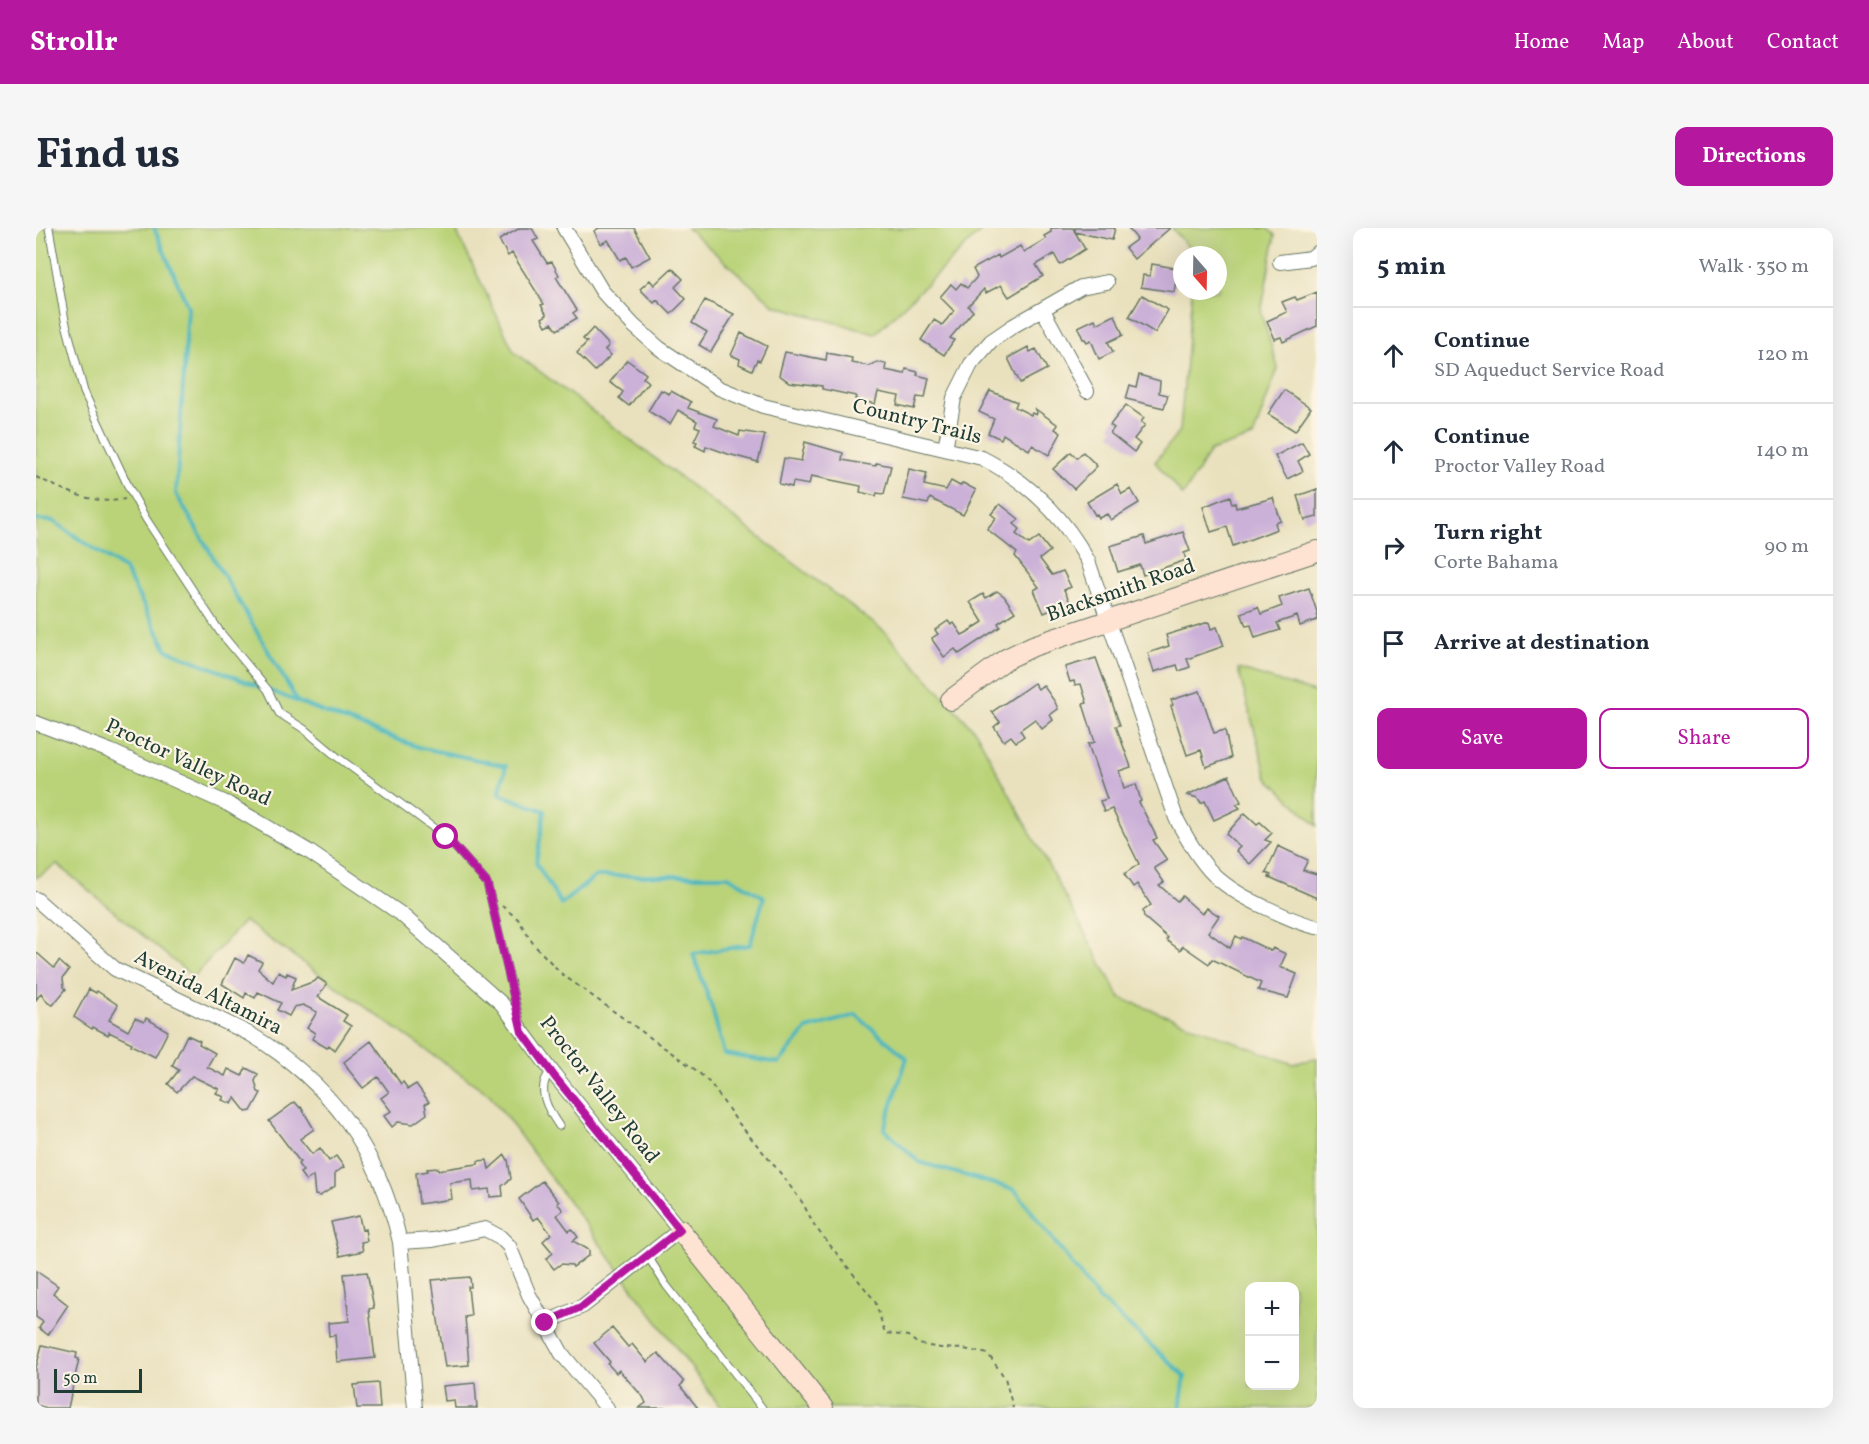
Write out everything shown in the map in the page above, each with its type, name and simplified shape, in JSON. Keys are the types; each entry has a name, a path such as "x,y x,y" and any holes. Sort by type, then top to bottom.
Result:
{"street":[{"name":"Country Trails","path":"564,228 602,291 633,325 660,348 719,388 762,406 982,458 999,466 1030,488 1069,528 1088,561 1176,818 1194,852 1215,877 1239,895 1304,924 1317,927"},
{"path":"1280,262 1311,258 1317,253"},
{"path":"945,449 954,399 971,364 991,341 1081,287 1107,282"},
{"path":"1043,310 1087,391"},
{"name":"Blacksmith Road","path":"951,700 1006,659 1033,646 1317,551"},
{"name":"Proctor Valley Road","path":"36,723 110,751 228,804 308,851 401,914 502,1004 551,1071 823,1408"},
{"name":"Avenida Altamira","path":"36,899 115,969 250,1034 270,1046 308,1076 340,1110 367,1150 384,1186 400,1242 415,1408"},
{"path":"400,1242 433,1240 485,1229 500,1237 509,1246 529,1295 562,1354 607,1408"},
{"path":"545,1323 583,1306 680,1230"}],"lane":[{"path":"50,228 65,320 84,392 134,497 191,590 220,632 268,690 279,713 304,729 336,756 446,837 487,883 522,1032"},
{"path":"551,1071 545,1077 543,1092 559,1126"},
{"path":"647,1255 673,1294 762,1408"}],"path":[{"path":"36,477 70,492 94,499 119,500 134,497"},
{"path":"490,895 518,919 534,945 563,975 711,1084 736,1120 778,1170 816,1228 875,1301 885,1333 908,1335 918,1344 988,1354 1005,1378 1013,1408"}],"green space":[{"path":"36,228 455,228 514,352 885,632 976,732 1120,998 1293,1064 1317,1058 1317,1408 721,1408 490,1095 244,921 193,977 57,864 36,878"},
{"path":"687,228 984,228 875,334 774,305"},
{"path":"1172,228 1267,228 1275,235 1261,313 1278,368 1253,437 1210,451 1183,496 1155,462 1180,431 1191,300 1227,300 1227,246 1187,246"},
{"path":"1238,669 1317,693 1317,826 1267,777"}],"building":[{"path":"520,228 532,228 538,239 533,241 547,263 552,262 559,275 556,277 577,310 573,313 577,318 557,330 552,323 546,326 542,318 547,315 541,305 544,304 512,253 508,256 499,240"},
{"path":"599,228 634,228 650,257 631,267 626,257 620,260 608,240 601,244 594,231"},
{"path":"1051,228 1073,228 1085,249 1060,265 1054,254 1036,265 1043,276 1009,297 1001,285 986,293 984,289 968,306 973,311 950,338 954,340 944,355 921,340 934,320 942,325 954,311 940,297 951,284 956,289 961,283 967,288 977,277 973,269 1020,246 1024,252 1046,239 1044,236 1051,232"},
{"path":"1075,228 1115,228 1112,240 1075,232"},
{"path":"1128,228 1170,228 1134,259 1125,248 1137,239"},
{"path":"1152,264 1173,268 1173,292 1141,287 1143,275 1150,276"},
{"path":"672,268 683,279 675,287 686,299 671,314 657,300 654,303 640,289 650,280 654,285"},
{"path":"1317,292 1317,326 1283,342 1281,337 1275,339 1267,321 1287,312 1282,302 1295,297 1297,300"},
{"path":"1142,295 1168,310 1155,333 1129,317"},
{"path":"705,300 734,314 711,352 699,345 707,332 692,323"},
{"path":"1115,315 1123,335 1108,342 1113,352 1099,359 1091,340 1087,342 1083,339 1078,327 1095,319 1097,324"},
{"path":"593,328 609,345 605,350 611,355 595,371 577,353 587,342 583,339"},
{"path":"741,333 767,346 760,361 757,360 752,370 739,364 740,359 731,355"},
{"path":"1028,347 1030,352 1036,349 1047,369 1020,383 1008,358"},
{"path":"785,352 826,360 827,353 852,358 851,363 869,366 877,362 886,364 885,370 905,374 906,369 918,372 917,375 929,378 925,398 917,397 914,409 897,405 899,396 878,392 875,404 855,399 856,396 822,389 822,386 789,382 779,375"},
{"path":"627,360 646,374 643,378 648,382 629,406 619,398 623,392 610,382"},
{"path":"1139,375 1160,381 1159,393 1168,395 1164,408 1126,399 1130,385 1136,387"},
{"path":"661,390 669,394 671,391 691,402 688,408 717,419 714,426 739,436 740,431 765,435 758,462 706,446 705,451 695,446 697,442 694,441 700,428 695,426 697,421 678,410 670,424 648,411"},
{"path":"1284,390 1311,408 1295,431 1268,414"},
{"path":"990,391 1017,402 1015,407 1031,415 1037,413 1034,408 1058,425 1055,429 1061,433 1049,455 1032,445 1029,450 1003,434 1001,439 988,433 994,419 979,412"},
{"path":"1126,405 1144,418 1141,422 1145,425 1134,439 1140,444 1134,452 1110,433 1114,428 1110,425"},
{"path":"805,442 843,453 842,460 875,466 877,463 891,466 884,494 877,493 876,496 860,492 861,486 811,476 809,485 793,482 792,487 779,484 784,458 801,461"},
{"path":"1302,442 1309,454 1298,461 1303,471 1287,479 1275,456"},
{"path":"1071,452 1077,458 1083,452 1097,466 1074,489 1053,469"},
{"path":"909,469 927,473 924,485 946,490 951,481 960,486 963,483 976,490 963,515 930,498 928,504 903,499"},
{"path":"1117,484 1122,494 1131,489 1139,503 1111,520 1107,514 1099,518 1087,502"},
{"path":"1317,489 1317,517 1305,520 1297,496"},
{"path":"1230,496 1236,508 1273,498 1281,521 1275,523 1277,529 1233,546 1227,527 1211,532 1203,507"},
{"path":"1000,504 1019,519 1014,524 1020,529 1016,534 1029,544 1039,537 1050,551 1040,559 1052,575 1063,571 1071,587 1064,590 1070,602 1044,613 1034,590 1039,587 1015,556 1017,553 987,529 996,518 991,514"},
{"path":"1183,532 1190,551 1184,553 1186,560 1143,575 1140,565 1118,572 1110,546 1144,536 1146,544"},
{"path":"1309,588 1317,612 1317,620 1300,626 1297,616 1277,623 1280,630 1255,638 1251,625 1246,626 1241,613 1258,607 1261,614 1282,606 1279,598"},
{"path":"997,591 1004,596 1015,612 998,623 1000,627 959,654 955,649 944,657 932,638 938,634 935,630 948,621 951,625 954,623 962,635 966,633 983,622 970,602 983,594 986,598"},
{"path":"1209,622 1211,629 1217,627 1224,646 1187,659 1190,667 1179,671 1177,665 1154,672 1148,653 1169,646 1166,635"},
{"path":"1096,658 1120,725 1116,726 1131,767 1119,771 1124,788 1136,784 1141,801 1139,802 1157,838 1153,840 1167,860 1154,868 1164,882 1159,885 1177,901 1182,896 1202,914 1207,908 1219,916 1208,932 1230,948 1236,936 1271,951 1273,948 1286,954 1280,967 1297,974 1288,998 1258,990 1261,983 1212,959 1209,964 1183,946 1180,950 1166,940 1168,938 1144,917 1143,911 1151,905 1137,884 1133,887 1124,874 1139,864 1112,809 1104,812 1100,801 1107,799 1088,744 1095,742 1083,704 1087,703 1081,684 1075,685 1074,681 1070,682 1065,667"},
{"path":"1034,683 1038,689 1043,685 1055,702 1058,709 1050,715 1053,720 1042,729 1035,719 1020,730 1024,736 1016,742 1011,736 1004,741 994,727 1000,722 992,712"},
{"path":"1200,691 1214,733 1225,730 1231,758 1206,767 1201,750 1187,755 1171,706 1173,705 1171,700"},
{"path":"1229,776 1241,802 1236,804 1240,808 1214,820 1205,801 1201,803 1198,798 1187,795"},
{"path":"1245,813 1272,833 1265,840 1271,842 1250,864 1236,851 1240,847 1226,834"},
{"path":"1278,846 1308,860 1303,870 1317,874 1317,898 1269,877 1271,875 1266,873"},
{"path":"36,952 54,968 59,961 69,970 63,978 66,989 53,1005 48,1003 41,993 36,1000"},
{"path":"248,955 262,962 258,969 273,982 278,972 296,977 291,990 318,978 327,984 318,997 347,1015 343,1021 351,1026 335,1050 329,1045 327,1048 312,1039 315,1033 307,1028 317,1012 303,1005 294,1007 289,1016 277,1010 281,1003 258,992 255,998 246,993 244,998 222,984 235,958 244,963"},
{"path":"89,989 96,993 97,991 118,1005 109,1020 128,1031 135,1018 144,1022 146,1018 168,1031 155,1057 109,1032 108,1035 93,1027 92,1029 74,1017"},
{"path":"187,1035 200,1041 199,1044 215,1053 207,1067 225,1076 228,1069 242,1076 246,1068 258,1074 255,1081 258,1092 261,1093 251,1111 246,1112 235,1098 232,1104 222,1100 224,1097 216,1093 219,1089 192,1076 177,1092 168,1084 179,1070 172,1066"},
{"path":"371,1041 401,1084 403,1082 408,1089 416,1084 429,1102 425,1104 427,1114 413,1124 398,1122 392,1127 384,1116 391,1111 381,1098 389,1092 378,1077 363,1088 347,1068 344,1062"},
{"path":"295,1102 301,1107 314,1129 300,1139 312,1154 320,1148 329,1161 336,1156 344,1167 335,1173 335,1186 320,1196 315,1195 313,1176 306,1181 300,1173 303,1171 298,1164 300,1162 269,1121"},
{"path":"505,1155 511,1179 502,1186 503,1196 490,1197 489,1189 473,1191 472,1180 450,1183 452,1199 419,1204 416,1173 428,1171 427,1169 438,1168 438,1170 478,1164 478,1161 487,1160 489,1169"},
{"path":"542,1181 563,1210 557,1215 569,1231 572,1229 578,1237 573,1241 589,1250 589,1255 573,1267 561,1264 554,1269 546,1259 553,1253 543,1241 551,1234 538,1217 533,1220 519,1199"},
{"path":"359,1216 367,1241 361,1242 363,1251 340,1256 331,1222"},
{"path":"36,1271 58,1286 53,1293 68,1305 48,1335 39,1328 43,1322 36,1317"},
{"path":"367,1272 374,1308 369,1309 375,1358 337,1362 335,1335 329,1336 328,1323 349,1321 344,1274"},
{"path":"470,1277 471,1287 468,1287 471,1316 465,1317 469,1365 445,1367 432,1280"},
{"path":"612,1328 628,1347 632,1344 647,1362 658,1353 684,1382 680,1386 698,1408 639,1408 646,1403 643,1397 619,1370 616,1373 594,1343"},
{"path":"42,1345 77,1353 76,1358 79,1359 68,1408 47,1408 36,1405 36,1368"},
{"path":"378,1383 380,1408 357,1408 354,1385"},
{"path":"475,1383 477,1408 455,1408 454,1400 445,1401 443,1386"}],"waterway":[{"path":"154,228 188,307 176,494 298,702"},
{"path":"36,520 53,521 125,570 167,650 418,747 506,766 499,794 545,811 536,863 561,904 596,876 728,876 764,897 750,945 693,954 712,1008 724,1054 779,1063 807,1029 856,1015 907,1058 884,1129 919,1162 1015,1190 1097,1297 1185,1376 1180,1408"}],"route":[{"path":"446,837 487,883 522,1032 555,1077 680,1230 583,1306 545,1323"}]}
